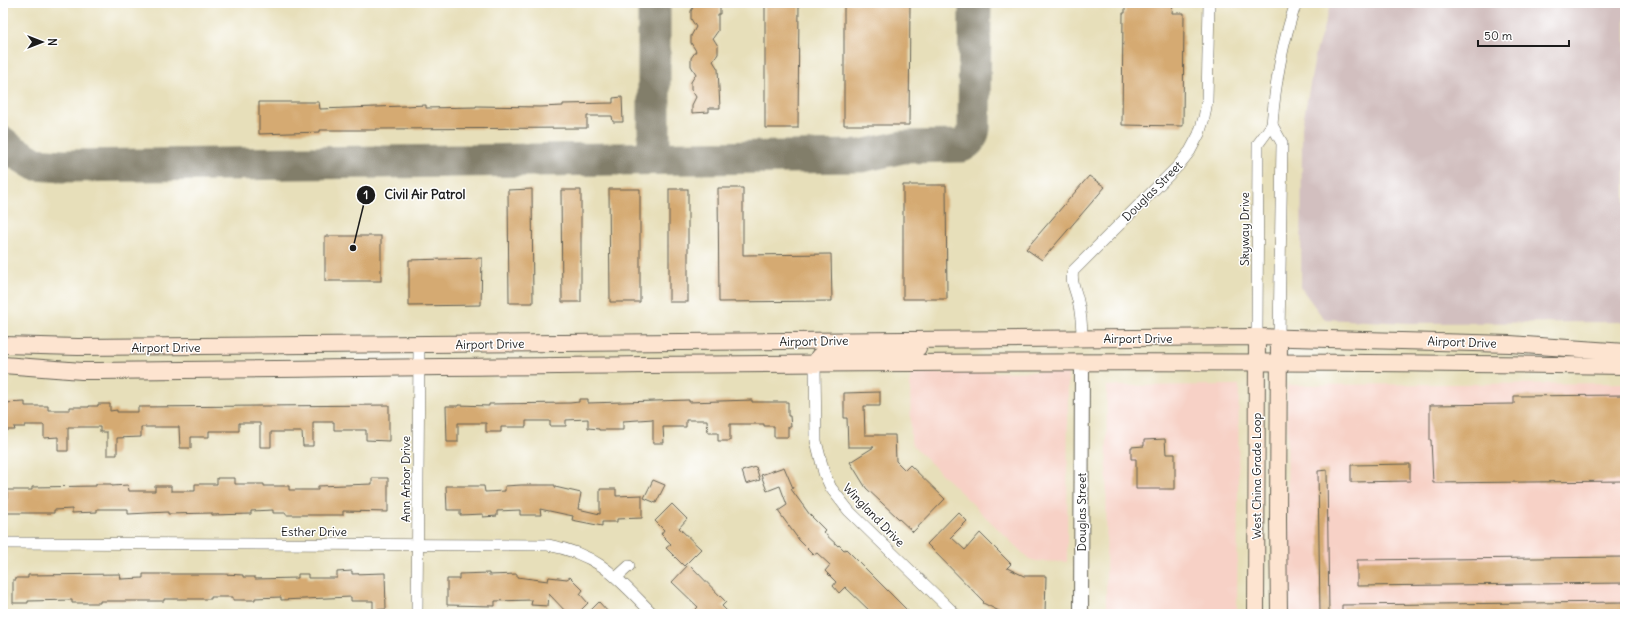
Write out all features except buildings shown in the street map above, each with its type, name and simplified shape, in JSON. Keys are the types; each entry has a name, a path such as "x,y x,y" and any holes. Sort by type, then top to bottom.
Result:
{"main road":[{"name":"West China Grade Loop","path":"1256,337 1256,614"},
{"name":"Airport Drive","path":"3,345 78,348 1279,337 1510,344 1625,352"},
{"name":"West China Grade Loop","path":"1279,337 1279,614"},
{"path":"815,364 819,356 826,353 897,352 953,340"},
{"name":"Airport Drive","path":"3,365 82,370 1082,362 1279,362 1625,366"}],"street":[{"name":"Douglas Street","path":"1082,338 1082,320 1078,299 1071,278 1073,271 1178,166 1190,151 1199,134 1207,101 1209,3"},
{"path":"1279,337 1282,143 1272,125 1275,89 1281,53 1296,3"},
{"name":"Skyway Drive","path":"1256,337 1258,144 1272,125"},
{"name":"Ann Arbor Drive","path":"417,614 419,345"},
{"name":"Douglas Street","path":"1081,614 1082,362"},
{"name":"Wingland Drive","path":"815,364 816,441 821,466 831,488 850,511 955,614"},
{"name":"Esther Drive","path":"3,543 548,545 583,554 598,562 617,577 653,614"},
{"path":"617,577 629,566"}],"shaded area":[{"path":"1331,3 1625,3 1625,322 1410,323 1324,319 1301,288 1302,127 1316,52"},
{"path":"1068,371 1067,562 1036,561 1029,559 914,447 911,441 910,373"},
{"path":"1625,383 1625,614 1288,614 1287,385"},
{"path":"1239,385 1237,614 1106,614 1107,386"}],"taxiway":[{"path":"641,158 650,154 654,144 654,3"},
{"path":"3,143 35,164 63,166 861,156 903,147 962,146 971,138 974,128 975,3"}],"place":[{"name":"Civil Air Patrol","path":"353,248"}]}
